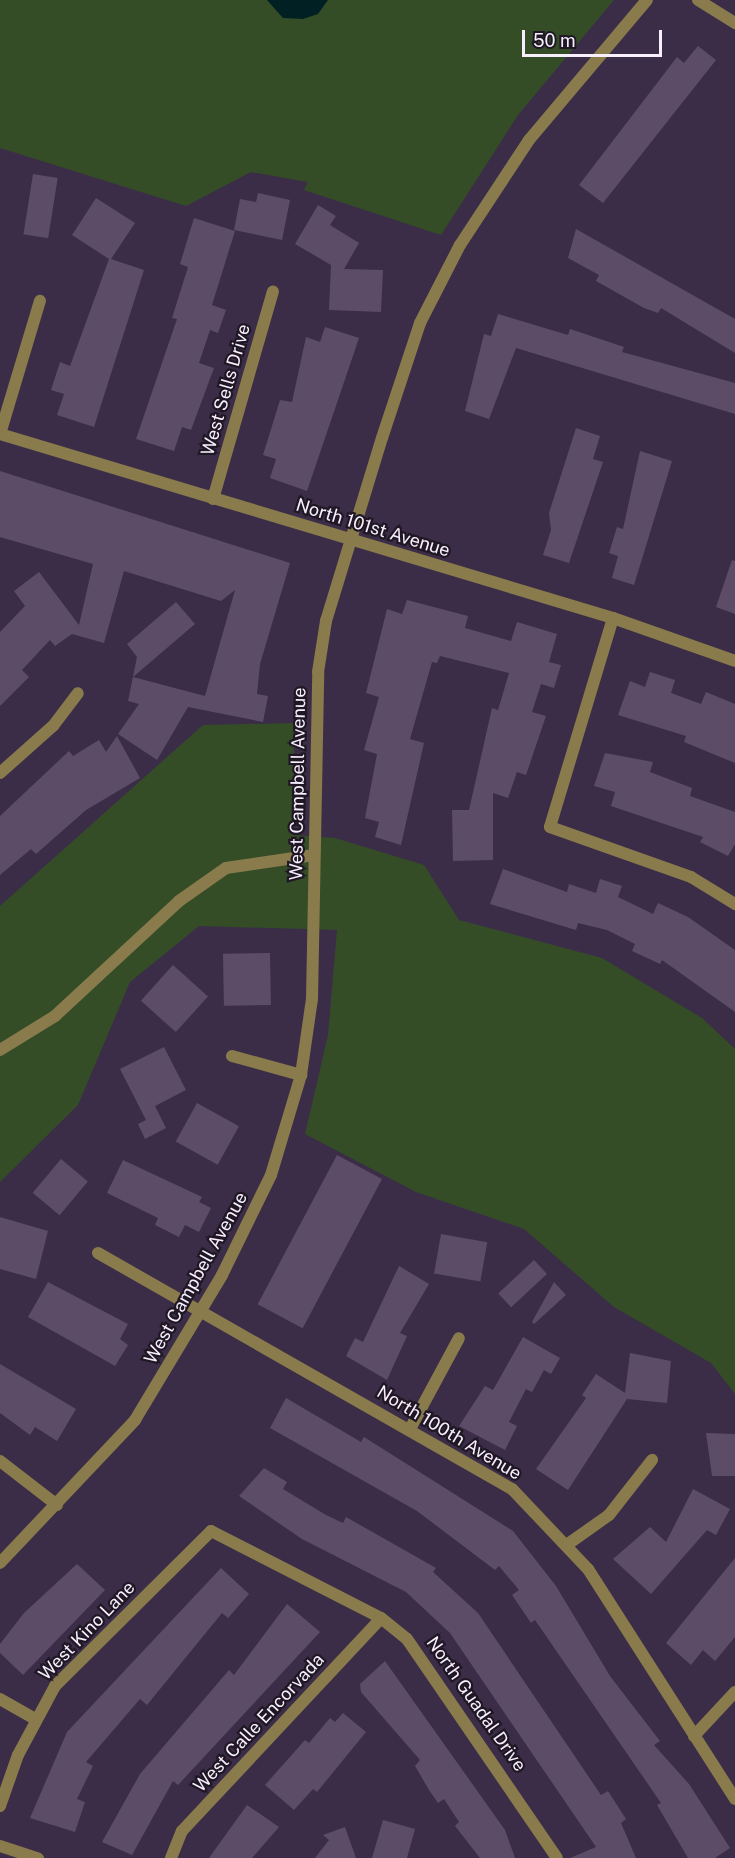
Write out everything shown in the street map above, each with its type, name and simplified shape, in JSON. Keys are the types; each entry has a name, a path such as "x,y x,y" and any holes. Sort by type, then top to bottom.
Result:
{"street":[{"name":"West Campbell Avenue","path":"0,1563 135,1420 201,1311 257,1207 301,1075 312,999 318,672 351,541 420,323 460,245 529,140 647,0"},
{"path":"698,0 735,23"},
{"name":"West Sells Drive","path":"213,499 273,291"},
{"path":"0,434 40,301"},
{"name":"North 101st Avenue","path":"0,434 613,618 735,661"},
{"path":"613,618 550,826 691,877 735,904"},
{"path":"0,773 53,726 78,693"},
{"path":"0,1050 55,1016 179,901 226,868 314,855"},
{"path":"232,1056 301,1075"},
{"name":"North 100th Avenue","path":"98,1253 512,1489 568,1544 735,1799"},
{"path":"410,1429 459,1338"},
{"path":"568,1544 609,1515 652,1460"},
{"path":"0,1461 57,1505"},
{"name":"North Guadal Drive","path":"211,1531 381,1618 429,1663 557,1858"},
{"name":"West Kino Lane","path":"0,1806 35,1719 80,1658 211,1531"},
{"name":"West Calle Encorvada","path":"171,1858 182,1831 381,1618"},
{"path":"694,1736 735,1692"},
{"path":"0,1699 35,1719"},
{"path":"0,1846 38,1858"}],"green space":[{"path":"0,0 614,0 518,115 441,235 304,190 308,182 251,172 186,206 0,148"},
{"path":"294,723 294,835 335,838 424,865 459,920 602,958 702,1018 735,1049 735,1394 711,1363 614,1307 524,1229 416,1192 305,1134 328,1035 337,930 199,926 130,982 78,1105 0,1182 0,906 203,725"}],"shaded area":[{"path":"267,0 328,0 318,14 303,19 283,18"}],"building":[{"path":"698,46 716,60 603,203 579,185 677,57 684,63"},
{"path":"33,174 58,178 48,238 23,234"},
{"path":"258,193 290,200 282,240 234,230 240,199 256,202"},
{"path":"96,198 135,223 111,259 144,270 94,427 57,415 64,394 51,390 60,362 70,366 109,259 72,235"},
{"path":"318,205 336,216 330,225 359,243 344,269 383,270 381,312 329,310 331,265 295,244"},
{"path":"194,218 235,231 212,305 226,310 218,333 210,330 199,363 214,368 191,430 182,427 174,451 136,439 177,319 172,318 188,267 180,264"},
{"path":"576,229 735,319 735,353 661,308 658,313 644,308 596,281 599,275 568,258"},
{"path":"498,314 568,335 570,329 624,347 622,352 735,383 735,414 516,348 489,419 465,411 484,334 491,336"},
{"path":"325,327 359,338 307,491 270,478 276,459 263,455 280,400 292,402 306,337 320,342"},
{"path":"576,428 600,436 593,459 603,462 569,563 543,555 551,530 549,513"},
{"path":"640,451 672,461 634,585 612,578 618,556 609,553 617,527 623,529"},
{"path":"0,471 290,563 260,664 257,694 268,696 263,722 188,707 157,760 118,734 139,704 128,701 137,657 127,644 176,602 195,624 133,677 205,696 235,590 221,601 124,571 104,643 72,634 55,646 50,640 22,670 29,677 0,706 0,632 25,606 14,591 39,572 79,625 93,564 0,537"},
{"path":"732,560 735,561 735,614 716,607"},
{"path":"407,600 468,616 465,628 511,641 517,622 557,634 549,662 561,665 554,688 541,684 532,712 546,716 526,775 517,772 508,798 493,793 493,860 453,861 452,810 469,810 492,708 498,710 509,673 440,656 437,663 432,662 410,739 424,743 401,845 375,837 379,822 365,818 377,754 364,750 379,697 366,693 387,609 402,614"},
{"path":"650,672 675,680 671,693 701,704 706,692 735,704 735,763 684,742 686,736 618,715 630,681 645,687"},
{"path":"117,736 140,778 86,810 36,854 31,849 0,875 0,816 69,751 73,756 99,740 106,752"},
{"path":"605,753 653,762 650,772 692,788 690,796 735,812 735,844 728,856 700,842 703,837 611,806 615,792 594,786"},
{"path":"503,869 567,892 569,884 596,893 600,879 622,886 618,897 653,914 658,903 688,917 735,950 735,1012 662,960 660,964 632,951 635,944 607,930 578,923 576,930 490,904"},
{"path":"270,953 271,1005 224,1006 223,954"},
{"path":"173,965 208,996 176,1032 141,1001"},
{"path":"164,1047 186,1090 155,1106 166,1128 145,1139 138,1124 146,1120 120,1069"},
{"path":"197,1103 239,1126 218,1165 176,1141"},
{"path":"337,1155 382,1179 303,1328 258,1304"},
{"path":"61,1159 88,1181 60,1215 33,1193"},
{"path":"123,1160 202,1197 199,1202 211,1208 199,1232 185,1225 179,1237 155,1225 158,1218 107,1193"},
{"path":"0,1217 48,1231 36,1279 0,1269"},
{"path":"441,1234 487,1242 480,1282 434,1273"},
{"path":"534,1260 547,1274 511,1307 498,1293"},
{"path":"399,1266 429,1284 400,1333 407,1336 387,1380 346,1356 355,1338 363,1342"},
{"path":"48,1282 128,1324 120,1339 128,1345 115,1366 28,1317"},
{"path":"554,1282 566,1295 534,1324 532,1322"},
{"path":"523,1337 560,1358 551,1374 544,1370 532,1392 526,1389 509,1422 517,1426 505,1450 459,1426 485,1386 493,1390"},
{"path":"630,1353 671,1361 667,1403 627,1399 568,1490 536,1469 586,1398 582,1395 596,1374 625,1393"},
{"path":"0,1364 76,1409 57,1441 35,1427 30,1435 0,1413"},
{"path":"286,1398 361,1442 364,1437 513,1531 556,1586 610,1676 660,1741 654,1745 689,1784 730,1848 715,1858 688,1858 657,1805 661,1803 535,1620 531,1623 512,1595 519,1590 499,1566 495,1570 417,1511 270,1428"},
{"path":"706,1433 735,1434 735,1476 712,1476"},
{"path":"264,1468 287,1482 283,1489 326,1515 343,1523 346,1517 436,1568 433,1572 478,1613 601,1795 608,1791 626,1819 621,1823 636,1858 570,1858 596,1847 450,1633 406,1592 302,1539 239,1496"},
{"path":"693,1489 730,1509 716,1535 707,1530 651,1594 613,1559 650,1527 666,1542"},
{"path":"735,1558 735,1637 715,1661 703,1650 691,1665 666,1643"},
{"path":"77,1564 105,1590 23,1675 0,1653 0,1644 24,1613"},
{"path":"221,1568 249,1594 228,1618 222,1613 147,1705 140,1699 86,1762 93,1766 77,1799 85,1802 75,1832 30,1818 67,1732"},
{"path":"287,1604 320,1632 178,1785 173,1781 132,1855 102,1842 140,1774 229,1670 234,1675"},
{"path":"385,1661 505,1830 515,1858 480,1858 455,1826 459,1822 444,1799 438,1803 429,1790 415,1766 420,1760 361,1692 360,1684"},
{"path":"343,1713 366,1732 317,1792 313,1789 294,1810 265,1785 305,1740 309,1743 330,1718 335,1722"},
{"path":"247,1805 279,1827 252,1858 209,1858"},
{"path":"383,1820 415,1829 407,1858 372,1858"},
{"path":"345,1827 356,1858 315,1858 329,1840 323,1835"}]}
